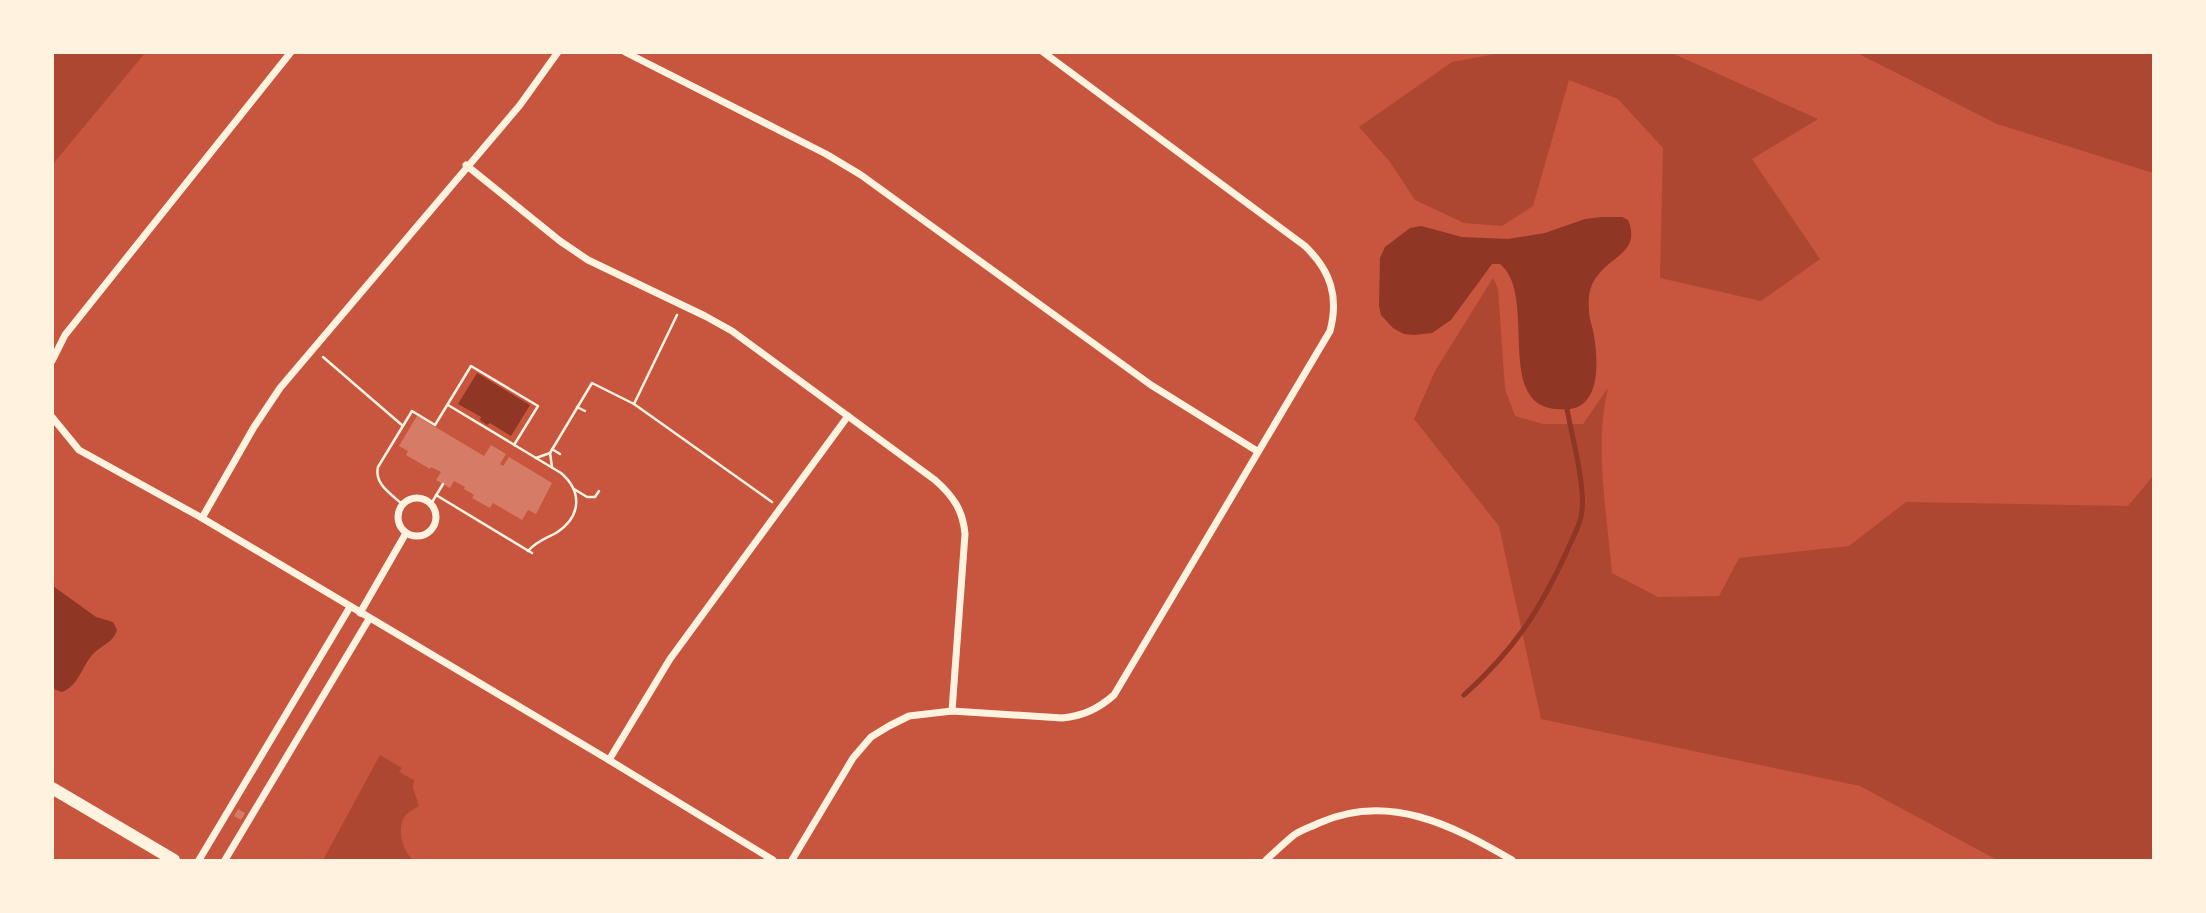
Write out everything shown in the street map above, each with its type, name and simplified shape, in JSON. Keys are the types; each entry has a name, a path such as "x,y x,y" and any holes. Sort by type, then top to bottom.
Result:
{"street":[{"path":"52,361 65,335 290,52"},
{"path":"202,518 280,387 466,165 520,105 558,52"},
{"path":"625,52 826,154 861,175 1151,385 1258,451"},
{"path":"792,860 853,758 872,737 909,716 953,711 1062,718 1078,716 1105,703 1114,695 1331,331 1335,311 1333,286 1305,246 1043,52"},
{"path":"466,165 560,241 588,260 732,331 935,480 955,499 964,521 965,534 953,711"},
{"path":"609,760 670,659 848,416"},
{"path":"52,417 79,450 202,518 773,860"},
{"path":"414,498 421,498 431,504 436,516 434,527 424,535 412,536 398,523 402,504 414,498"},
{"path":"360,613 407,533"},
{"path":"199,860 350,607"},
{"path":"225,860 369,619"},
{"path":"52,788 174,860"},
{"path":"1266,860 1296,833 1337,815 1381,810 1430,819 1473,838 1512,860"}],"path":[{"path":"634,404 682,305"},
{"path":"313,348 403,426"},
{"path":"402,504 381,485 377,471 411,411 435,425 471,366 538,406 514,445"},
{"path":"553,469 551,451 592,383 634,404 780,508"},
{"path":"447,405 553,469 565,477 574,489 590,498 595,497 599,491"},
{"path":"578,407 585,411"},
{"path":"536,458 551,451 560,454"},
{"path":"431,504 443,484"},
{"path":"436,495 530,552 539,539 554,534 571,518 576,502 574,489"}],"shaded area":[{"path":"1506,52 1672,53 1818,119 1752,159 1820,259 1761,301 1660,278 1663,148 1618,99 1569,80 1533,206 1502,226 1464,223 1415,200 1390,162 1359,127 1452,62"},
{"path":"52,53 145,53 53,164"},
{"path":"1857,53 2153,53 2153,173 1997,124"},
{"path":"1622,217 1628,220 1631,239 1623,252 1598,275 1591,287 1589,314 1595,346 1595,380 1587,399 1580,406 1570,409 1550,408 1539,404 1528,393 1522,377 1515,294 1510,277 1500,264 1492,264 1451,320 1432,333 1404,334 1393,328 1381,315 1380,258 1385,247 1410,228 1421,226 1462,237 1508,239 1545,233 1585,219"},
{"path":"1493,278 1498,289 1505,389 1515,416 1543,424 1583,424 1608,388 1602,456 1612,573 1658,597 1719,596 1739,558 1849,546 1906,502 2128,506 2153,476 2153,860 1997,860 1860,786 1541,719 1499,526 1414,419 1435,371"},
{"path":"477,373 530,405 511,436 490,423 487,425 480,420 481,417 458,404"},
{"path":"53,586 96,617 113,622 117,630 111,640 90,658 72,685 62,692 53,689"},
{"path":"380,755 402,768 399,772 414,780 413,788 419,806 405,816 401,827 404,846 413,860 323,860"}],"building":[{"path":"417,416 484,456 491,445 506,454 500,464 503,466 509,457 552,483 536,514 528,510 522,520 493,503 490,508 472,498 474,495 454,481 450,488 436,480 441,472 431,467 430,469 406,455 408,451 399,446"},
{"path":"238,809 245,813 241,820 234,816"}],"waterway":[{"path":"1464,695 1497,662 1524,629 1557,573 1578,526 1582,511 1582,488 1567,409"}]}
